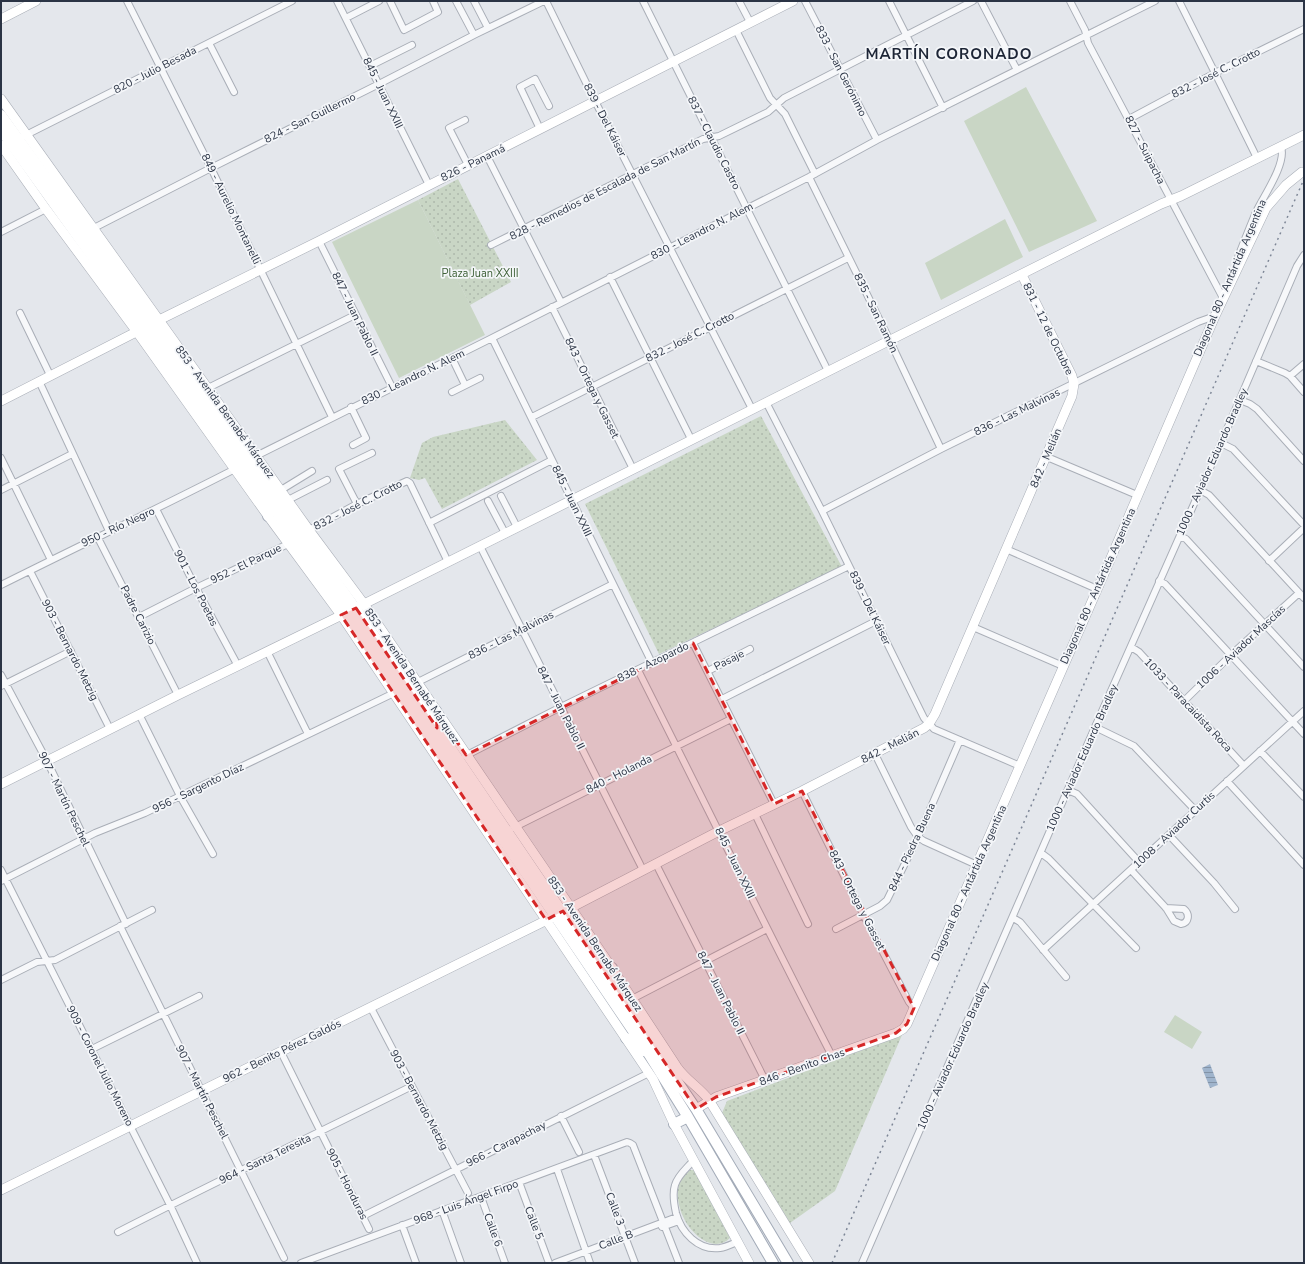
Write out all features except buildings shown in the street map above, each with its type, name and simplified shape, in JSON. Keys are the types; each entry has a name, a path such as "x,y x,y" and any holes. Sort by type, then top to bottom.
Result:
{"main road":[{"name":"853 - Avenida Bernabé Márquez","path":"1,115 23,137 148,326 266,498 352,610 413,685 437,728 462,757 512,829 558,914 612,985 696,1108 788,1263"},
{"name":"853 - Avenida Bernabé Márquez","path":"1,130 86,233"},
{"name":"853 - Avenida Bernabé Márquez","path":"148,326 253,458 352,610 558,914 688,1117 773,1263"},
{"path":"266,498 268,516"},
{"path":"436,711 437,728"},
{"path":"612,968 612,985"},
{"path":"626,1038 650,1056"},
{"path":"674,1124 688,1117"}],"street":[{"path":"1,19 35,1"},
{"name":"849 - Aurelio Montanelli","path":"127,1 211,168 332,417"},
{"name":"820 - Julio Besada","path":"23,137 292,1"},
{"name":"845 - Juan XXIII","path":"337,1 429,185"},
{"path":"346,18 380,1"},
{"path":"390,1 404,30 438,12 433,1"},
{"path":"456,1 474,35"},
{"path":"474,1 488,28"},
{"name":"824 - San Guillermo","path":"86,233 474,35 545,1"},
{"name":"839 - Del Káiser","path":"545,1 752,409"},
{"name":"837 - Claudio Castro","path":"643,1 828,371"},
{"path":"739,1 750,22"},
{"name":"826 - Panamá","path":"1,401 793,1"},
{"name":"833 - San Gerónimo","path":"805,1 877,140"},
{"path":"889,1 943,108"},
{"name":"828 - Remedios de Escalada de San Martín","path":"491,246 703,139 719,136 768,112 784,98 839,68 973,1"},
{"path":"981,1 1017,70"},
{"name":"827 - Suipacha","path":"1070,1 1086,35 1088,43 1171,200 1225,294"},
{"name":"830 - Leandro N. Alem","path":"253,458 351,407 492,338 812,176 877,140 1155,1"},
{"path":"1179,1 1257,158"},
{"name":"832 - José C. Crotto","path":"1129,119 1304,29"},
{"name":"835 - San Ramón","path":"736,30 770,98 785,114 848,258 890,341 941,450"},
{"path":"209,43 234,92"},
{"path":"370,66 412,45"},
{"path":"540,129 520,87 535,79 550,106"},
{"name":"853 - Avenida Bernabé Márquez","path":"1,99 23,137"},
{"path":"465,120 449,128 468,165"},
{"path":"1,784 46,760 352,610 828,371 1304,135"},
{"name":"853 - Avenida Bernabé Márquez","path":"1,145 46,209 148,326 208,388 253,458 281,490 309,530 394,693 558,914 626,1038 657,1085 674,1124 693,1161 749,1263"},
{"name":"Diagonal 80 - Antártida Argentina","path":"907,1024 1225,294 1237,258 1257,209 1272,182 1282,158 1281,147"},
{"path":"487,156 525,228 561,302"},
{"path":"1225,294 1266,208 1286,185 1302,172"},
{"path":"1,232 46,209"},
{"name":"853 - Avenida Bernabé Márquez","path":"86,233 148,326 235,470 288,544 352,610"},
{"name":"847 - Juan Pablo II","path":"319,241 392,387"},
{"name":"1000 - Aviador Eduardo Bradley","path":"862,1263 1095,727 1240,400 1296,266 1303,257"},
{"name":"832 - José C. Crotto","path":"532,417 848,258"},
{"name":"831 - 12 de Octubre","path":"1022,275 1072,376 1074,384"},
{"path":"610,278 692,439"},
{"name":"843 - Ortega y Gasset","path":"552,307 633,470"},
{"path":"20,313 50,375"},
{"path":"208,388 355,315"},
{"name":"836 - Las Malvinas","path":"822,511 1198,322 1215,316"},
{"name":"845 - Juan XXIII","path":"492,338 652,663"},
{"path":"452,358 466,385"},
{"path":"1256,361 1290,376 1304,392"},
{"path":"1290,376 1304,364"},
{"path":"452,392 480,378"},
{"path":"39,381 109,531"},
{"name":"842 - Melián","path":"558,914 719,831 875,754 929,724 935,714 1047,457 1070,402 1074,384"},
{"path":"1240,400 1258,409 1304,461"},
{"name":"839 - Del Káiser","path":"766,402 822,511 924,718 934,728 1020,766"},
{"path":"351,407 366,438 353,445"},
{"path":"1221,443 1233,449 1304,526 1269,561"},
{"path":"357,504 339,469 372,453"},
{"path":"1,490 72,454"},
{"path":"1047,457 1137,495"},
{"path":"1,458 51,560"},
{"path":"448,562 429,523 552,460"},
{"name":"950 - Río Negro","path":"1,585 97,536 235,470"},
{"path":"281,490 312,471"},
{"path":"288,500 327,480"},
{"name":"832 - José C. Crotto","path":"309,530 357,504 405,481 410,483 429,523"},
{"path":"1200,490 1209,495 1304,598"},
{"path":"501,496 517,527"},
{"path":"488,501 505,533"},
{"name":"901 - Los Poetas","path":"156,509 238,666"},
{"name":"Padre Carizio","path":"97,536 178,695"},
{"path":"1180,536 1186,539 1304,667"},
{"name":"952 - El Parque","path":"139,618 196,588 288,544"},
{"name":"847 - Juan Pablo II","path":"480,546 643,870"},
{"path":"1006,550 1097,589"},
{"name":"838 - Azopardo","path":"462,757 849,566"},
{"name":"903 - Bernardo Metzig","path":"30,571 110,729"},
{"path":"1159,581 1165,584 1304,734"},
{"name":"836 - Las Malvinas","path":"413,685 613,584"},
{"name":"1006 - Aviador Mascías","path":"1184,701 1231,655 1299,593"},
{"path":"722,698 876,621"},
{"path":"973,627 1063,666"},
{"path":"693,643 774,804"},
{"name":"1033 - Paracaidista Roca","path":"1131,647 1139,652 1244,766"},
{"name":"Pasaje","path":"708,671 750,649"},
{"path":"3,684 70,651"},
{"path":"267,651 308,734"},
{"name":"845 - Juan XXIII","path":"638,670 832,1056"},
{"name":"907 - Martín Peschel","path":"1,675 3,684 46,760 84,839 162,1014 202,1090 284,1258"},
{"name":"853 - Avenida Bernabé Márquez","path":"413,685 436,711 462,757"},
{"name":"956 - Sargento Díaz","path":"3,880 102,830 134,818 394,693"},
{"name":"1008 - Aviador Curtis","path":"1044,950 1304,711"},
{"path":"139,714 180,796 212,854"},
{"name":"840 - Holanda","path":"512,829 731,719"},
{"path":"1095,727 1134,746 1195,810"},
{"name":"844 - Piedra Buena","path":"836,929 880,906 888,900 918,837 960,740"},
{"path":"1260,751 1304,797"},
{"path":"875,754 911,827 918,837 977,865"},
{"path":"1227,781 1304,865"},
{"path":"1068,790 1077,794 1140,862"},
{"name":"843 - Ortega y Gasset","path":"802,791 863,914 909,1002 914,1008"},
{"path":"755,814 808,924"},
{"path":"1169,834 1214,883 1234,909"},
{"path":"1041,853 1049,859 1136,948"},
{"name":"847 - Juan Pablo II","path":"656,864 765,1080"},
{"name":"909 - Coronel Julio Moreno","path":"1,870 3,880 92,1049 170,1205 197,1263"},
{"path":"1132,870 1166,908"},
{"path":"1,980 37,962 55,960 152,910"},
{"name":"853 - Avenida Bernabé Márquez","path":"558,914 612,968 682,1073 709,1100 809,1262"},
{"name":"962 - Benito Pérez Galdós","path":"1,1190 371,1008 558,914"},
{"path":"1013,918 1020,922 1066,976"},
{"path":"632,999 767,929"},
{"path":"92,1049 199,996"},
{"name":"903 - Bernardo Metzig","path":"371,1008 468,1193"},
{"name":"846 - Benito Chas","path":"696,1108 709,1100 896,1033 903,1029 907,1024"},
{"name":"905 - Honduras","path":"281,1052 369,1229"},
{"name":"966 - Carapachay","path":"363,1216 649,1073"},
{"name":"964 - Santa Teresita","path":"118,1232 412,1086"},
{"path":"561,1116 579,1152"},
{"name":"968 - Luis Ángel Firpo","path":"301,1263 627,1142 630,1142 633,1145 664,1224"},
{"name":"Calle 3","path":"594,1155 635,1263"},
{"path":"693,1161 682,1173 674,1187 673,1197 678,1219 688,1235 696,1242 706,1247 720,1248 737,1242"},
{"path":"557,1169 590,1263"},
{"name":"Calle 5","path":"519,1182 549,1263"},
{"name":"Calle 6","path":"481,1197 505,1263"},
{"path":"442,1210 461,1263"},
{"name":"Calle B","path":"565,1263 678,1219"},
{"path":"664,1224 679,1263"},
{"path":"402,1226 416,1263"},
{"name":"Calle B","path":"555,1263 586,1254"}],"highlighted area":[{"path":"356,608 437,728 436,711 466,755 693,643 774,804 802,791 914,1008 907,1024 896,1033 716,1097 696,1109 563,911 546,920 341,615"}],"green space":[{"path":"1026,87 1097,221 1029,252 964,121"},
{"name":"Plaza Juan XXIII","path":"458,179 511,282 470,305 418,200"},
{"path":"418,200 485,335 399,378 332,242"},
{"path":"1005,219 1023,257 941,300 925,263"},
{"path":"761,416 842,567 659,654 585,504"},
{"path":"505,420 537,460 442,509 425,478 419,480 410,478 422,443 433,437"},
{"path":"1175,1015 1202,1032 1192,1049 1164,1032"},
{"path":"902,1035 835,1191 790,1223 722,1113 727,1101"},
{"path":"690,1170 694,1170 730,1238 725,1242 715,1244 702,1239 695,1234 684,1219 678,1202 679,1184"}],"water":[{"path":"1210,1064 1218,1085 1210,1088 1202,1068"}],"railway":[{"path":"832,1263 1304,179"}],"district":[{"name":"MARTÍN CORONADO","path":"949,54"}]}
